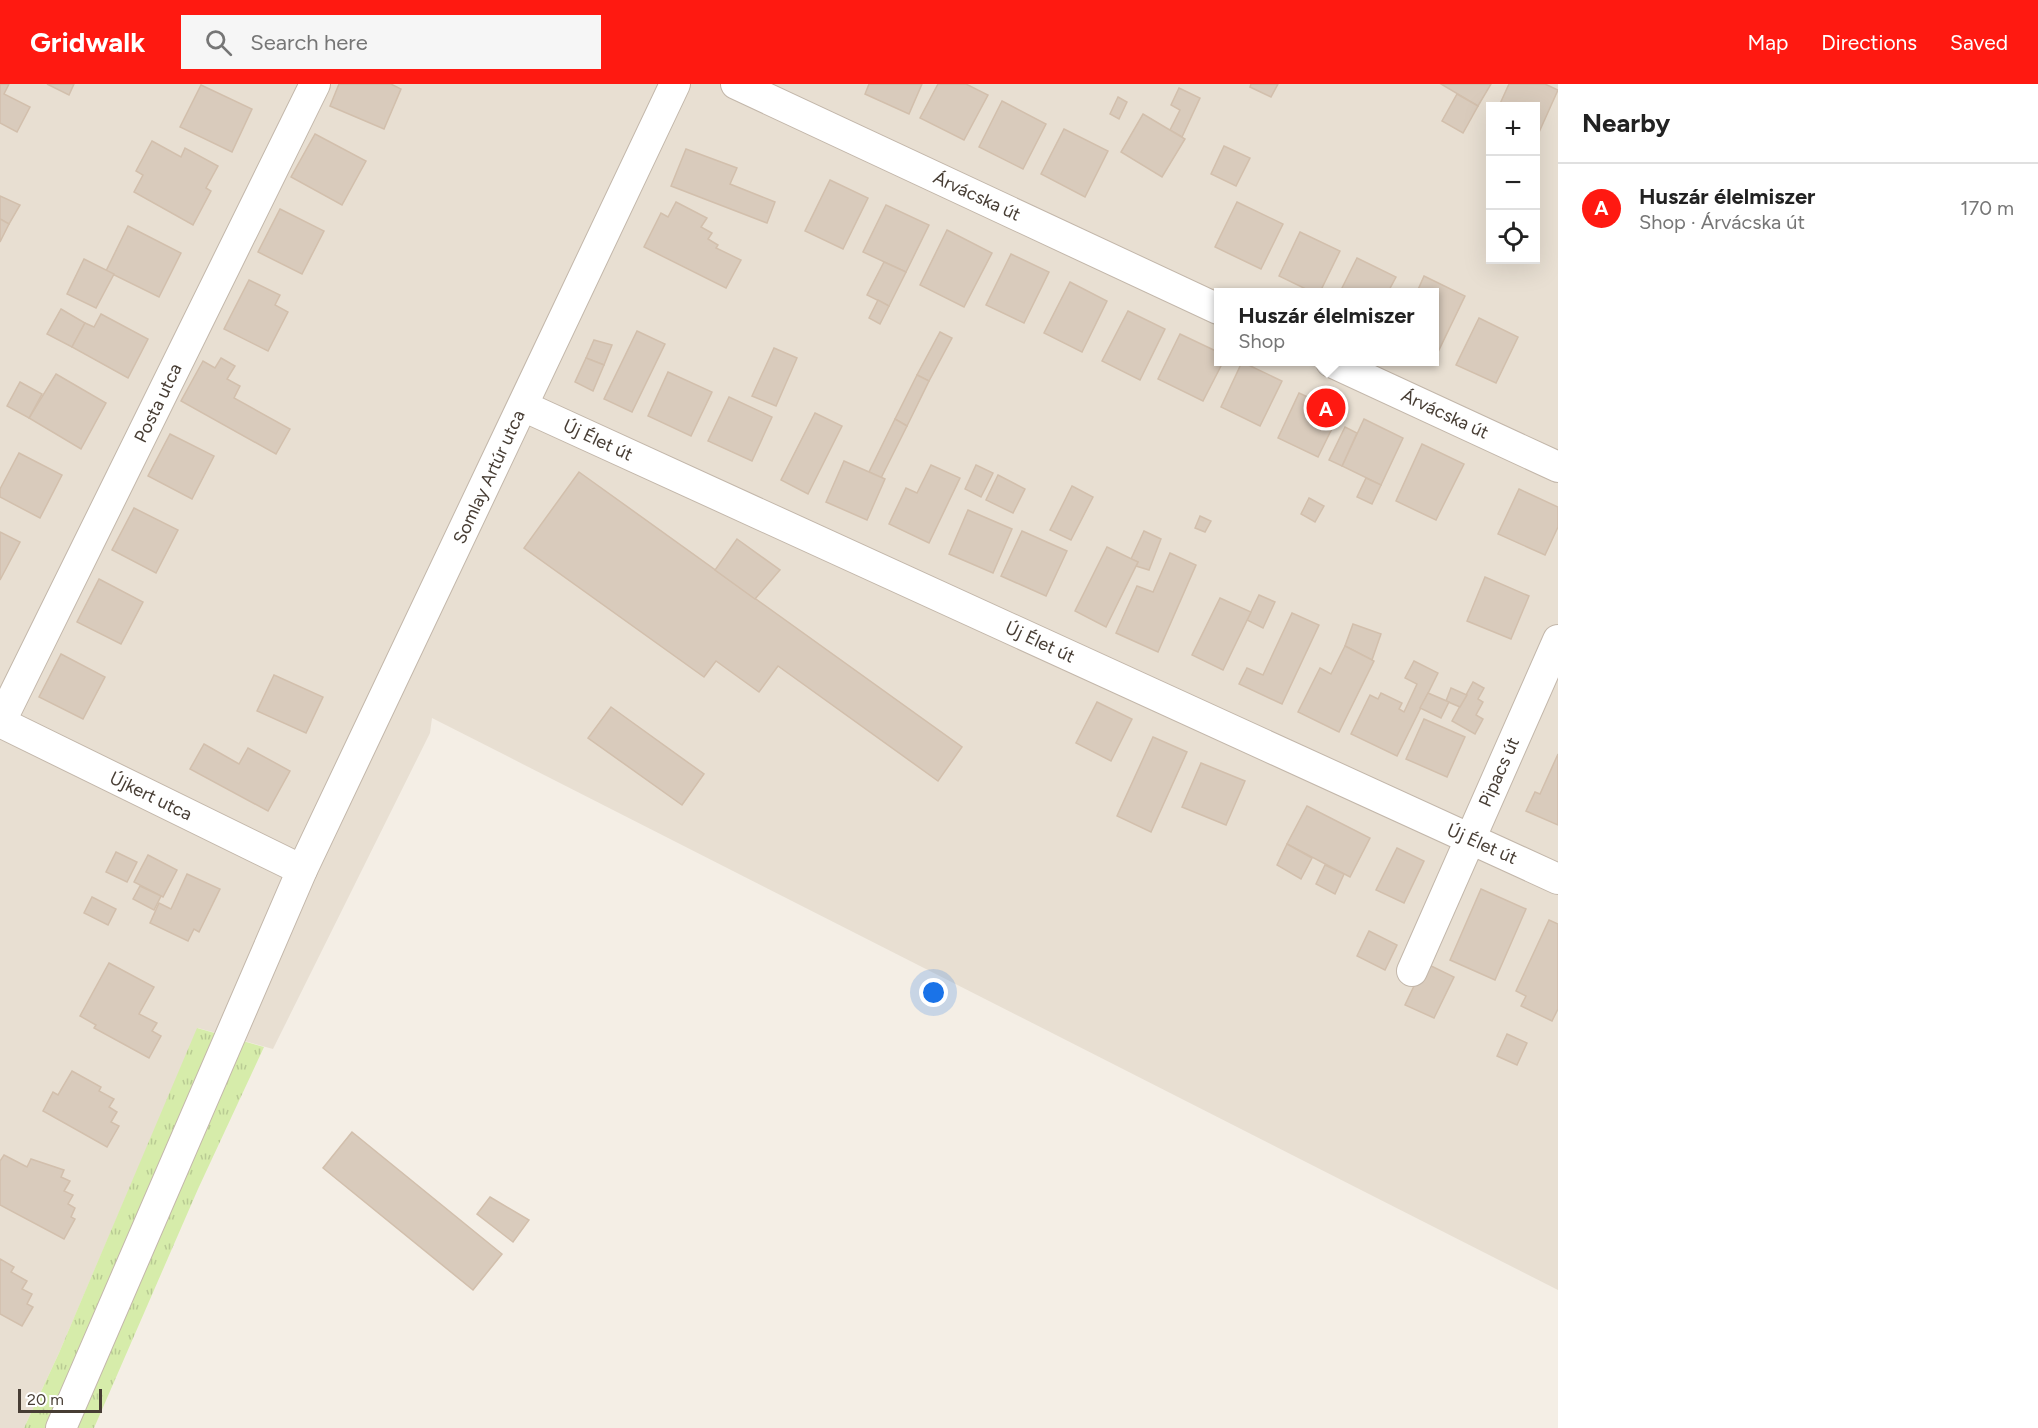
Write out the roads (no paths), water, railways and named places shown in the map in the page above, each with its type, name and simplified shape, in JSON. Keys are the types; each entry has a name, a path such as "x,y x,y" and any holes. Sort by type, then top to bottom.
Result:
{"street":[{"name":"Posta utca","path":"0,722 315,84"},
{"name":"Somlay Artúr utca","path":"61,1428 302,870 675,84"},
{"name":"Árvácska út","path":"736,84 1214,307"},
{"name":"Árvácska út","path":"1340,366 1558,467"},
{"name":"Új Élet út","path":"523,406 1558,879"},
{"name":"Pipacs út","path":"1412,971 1558,640"},
{"name":"Újkert utca","path":"0,722 302,870"}],"place":[{"name":"Huszár élelmiszer","path":"1326,408"}]}
